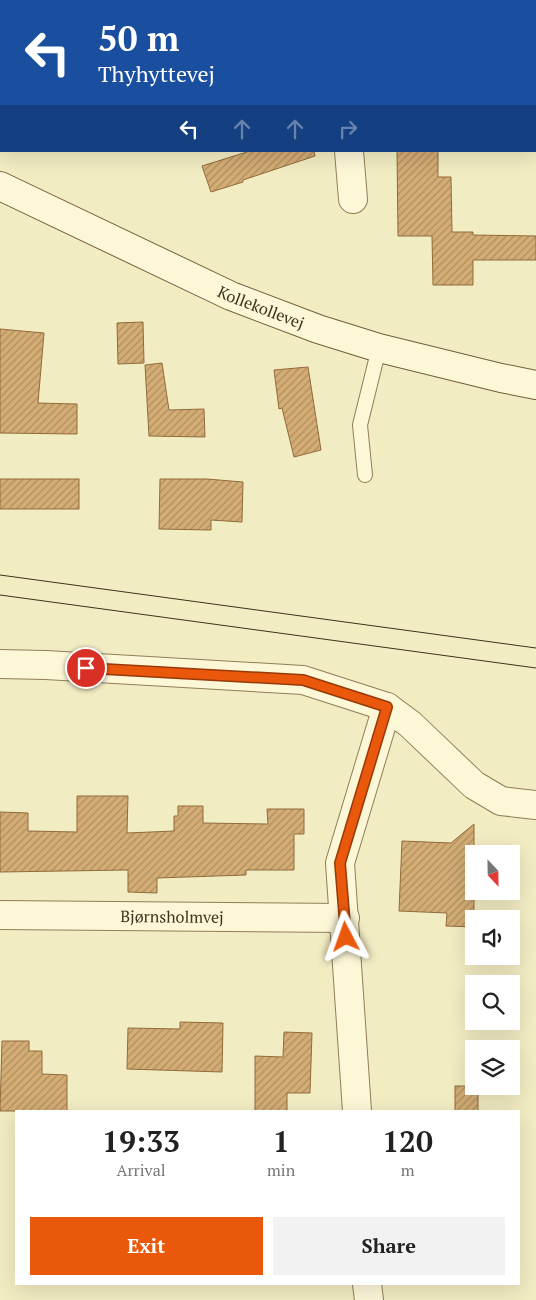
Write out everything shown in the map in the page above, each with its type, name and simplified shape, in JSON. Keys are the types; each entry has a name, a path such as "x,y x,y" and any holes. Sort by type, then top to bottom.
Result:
{"street":[{"path":"349,152 353,199"},
{"name":"Kollekollevej","path":"0,186 231,296 318,329 379,348 536,385"},
{"path":"0,664 303,680 387,707 410,724 474,785 501,801 536,805"},
{"path":"357,1110 340,863 387,707"},
{"name":"Bjørnsholmvej","path":"0,915 344,918"},
{"path":"368,1285 368,1300"}],"lane":[{"path":"365,475 360,425 379,348"}],"building":[{"path":"247,152 314,152 315,156 211,192 202,166"},
{"path":"397,152 438,152 438,177 451,177 452,232 473,232 473,235 536,236 536,260 473,260 473,285 433,285 432,236 398,236"},
{"path":"143,322 144,363 118,364 117,323"},
{"path":"0,329 44,333 38,403 77,404 77,434 0,433"},
{"path":"162,363 169,410 204,409 205,437 149,436 145,365"},
{"path":"308,367 321,450 294,457 282,408 279,409 274,370"},
{"path":"0,479 79,479 79,509 0,509"},
{"path":"160,479 207,479 243,482 242,522 211,520 211,530 159,529"},
{"path":"77,796 128,796 127,833 174,831 174,816 178,816 178,806 203,806 203,823 268,824 267,809 304,809 304,834 294,834 294,870 246,870 246,875 157,878 157,893 128,892 128,870 0,872 0,812 28,813 28,831 77,832"},
{"path":"474,824 474,845 465,845 465,900 474,900 474,910 465,910 465,927 446,926 447,913 399,911 402,841 451,843"},
{"path":"180,1022 223,1023 222,1072 127,1069 128,1028 180,1029"},
{"path":"284,1032 312,1033 310,1093 287,1093 287,1110 255,1110 255,1056 283,1057"},
{"path":"2,1041 29,1041 29,1051 42,1051 42,1074 67,1075 67,1110 0,1111"},
{"path":"455,1086 465,1086 465,1095 478,1095 478,1110 455,1110"}],"tram line":[{"path":"0,575 536,648"},
{"path":"0,595 536,668"}],"route":[{"path":"86,668 303,680 387,707 340,863 346,937"}]}
